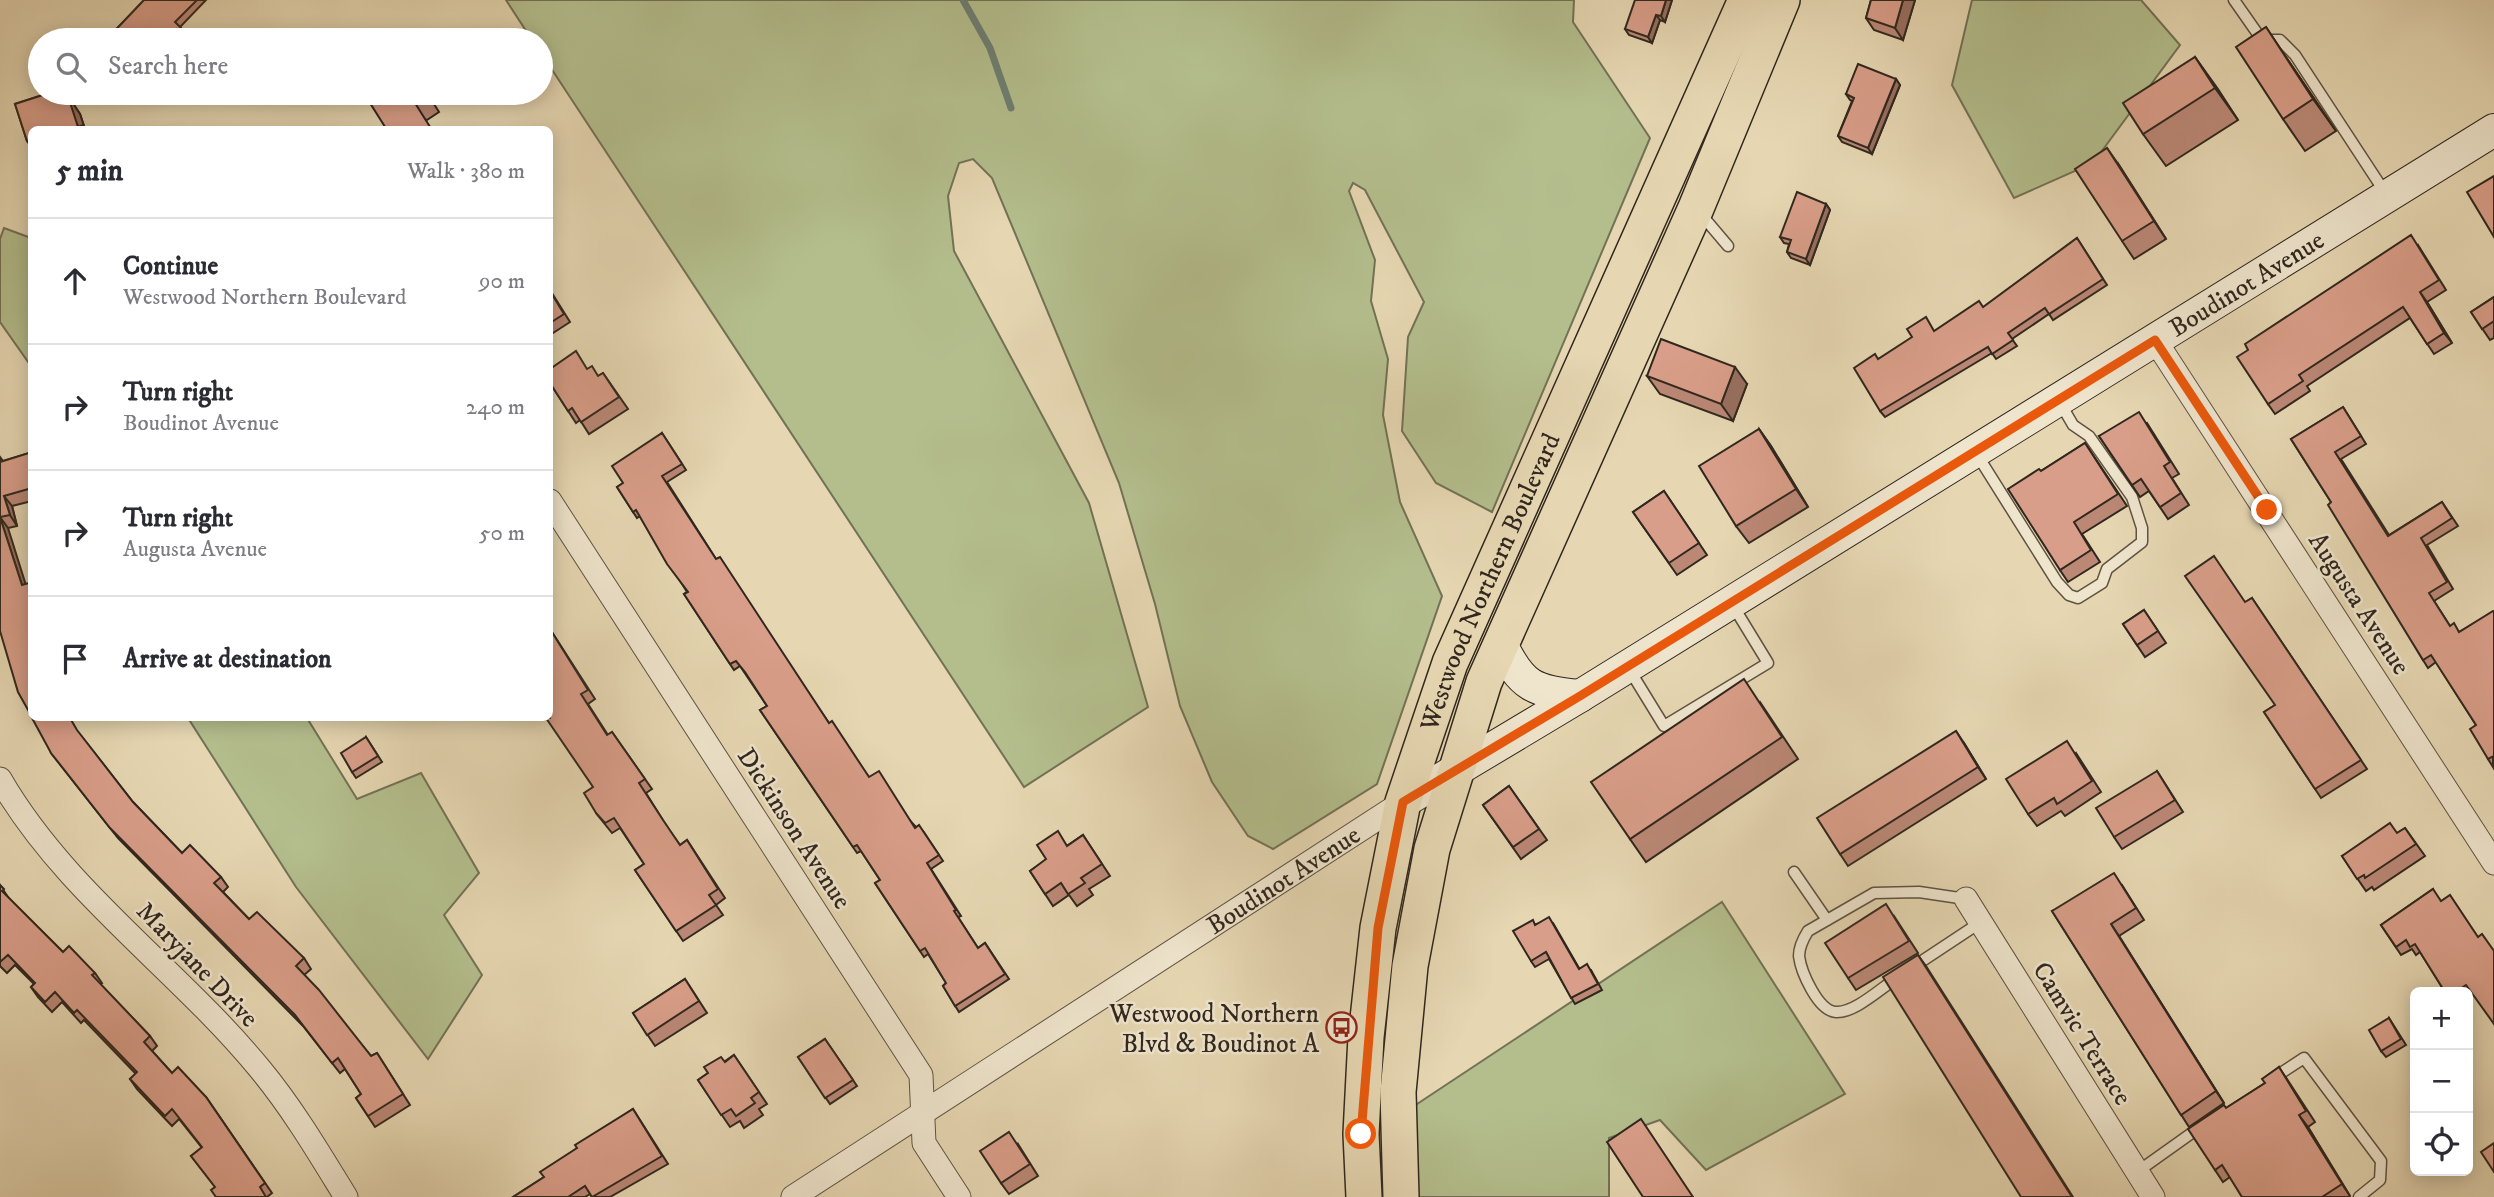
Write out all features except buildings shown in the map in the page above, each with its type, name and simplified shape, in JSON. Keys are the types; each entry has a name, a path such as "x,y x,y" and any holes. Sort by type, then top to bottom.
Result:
{"main road":[{"name":"Westwood Northern Boulevard","path":"1364,1197 1361,1134 1366,1037 1378,928 1403,802 1450,663 1746,0"},
{"name":"Westwood Northern Boulevard","path":"1401,1197 1398,1092 1410,966 1432,849 1484,682 1696,208 1782,0"},
{"path":"1661,191 1696,208"}],"street":[{"name":"Boudinot Avenue","path":"793,1197 1403,802 1628,667 2494,130"},
{"name":"Augusta Avenue","path":"2155,340 2494,863"},
{"name":"Dickinson Avenue","path":"553,505 921,1075 924,1143 959,1197"},
{"path":"1501,644 1518,676 1531,687 1580,696"},
{"name":"Maryjane Drive","path":"0,779 48,849 259,1067 299,1121 346,1197"},
{"name":"Camvic Terrace","path":"1966,900 2152,1197"}],"lane":[{"path":"2234,0 2262,40 2280,40 2295,55 2387,196"},
{"path":"1696,208 1728,246"},
{"path":"1974,451 2057,582 2069,595 2078,597 2092,590 2102,583 2111,565 2143,542 2144,536 2132,498 2089,436 2073,425 2058,400"},
{"path":"1628,667 1664,726 1768,663 1731,602"},
{"path":"1794,872 1827,920"},
{"path":"1966,900 1890,890 1874,893 1808,931 1799,955 1803,973 1823,1007 1839,1013 1981,922"},
{"path":"2258,1088 2304,1058 2381,1161 2380,1181 2359,1197"},
{"path":"2137,1172 2212,1119"}],"green space":[{"path":"506,0 1574,0 1573,22 1650,138 1492,512 1436,483 1402,431 1408,337 1424,302 1365,190 1353,183 1349,191 1375,260 1371,301 1388,359 1383,415 1400,502 1442,596 1377,784 1273,849 1248,836 1212,782 1180,706 1155,604 1119,483 992,178 973,159 959,163 948,196 954,251 1089,503 1148,707 1024,787 553,71 553,28 524,28"},
{"path":"1972,0 2141,0 2180,45 2093,163 2014,198 1952,85"},
{"path":"4,228 28,237 28,362 0,322 0,239"},
{"path":"190,721 309,721 357,799 421,773 479,873 444,915 482,975 428,1059 296,887"},
{"path":"1722,902 1845,1094 1706,1170 1660,1120 1609,1138 1609,1197 1401,1197 1399,1116"}],"waterway":[{"path":"963,0 990,48 1011,108"}],"place":[{"name":"Westwood Northern Blvd & Boudinot A","path":"1342,1028"}],"route":[{"path":"1361,1134 1366,1037 1378,928 1403,802 1580,696 2155,340 2267,510"}]}
